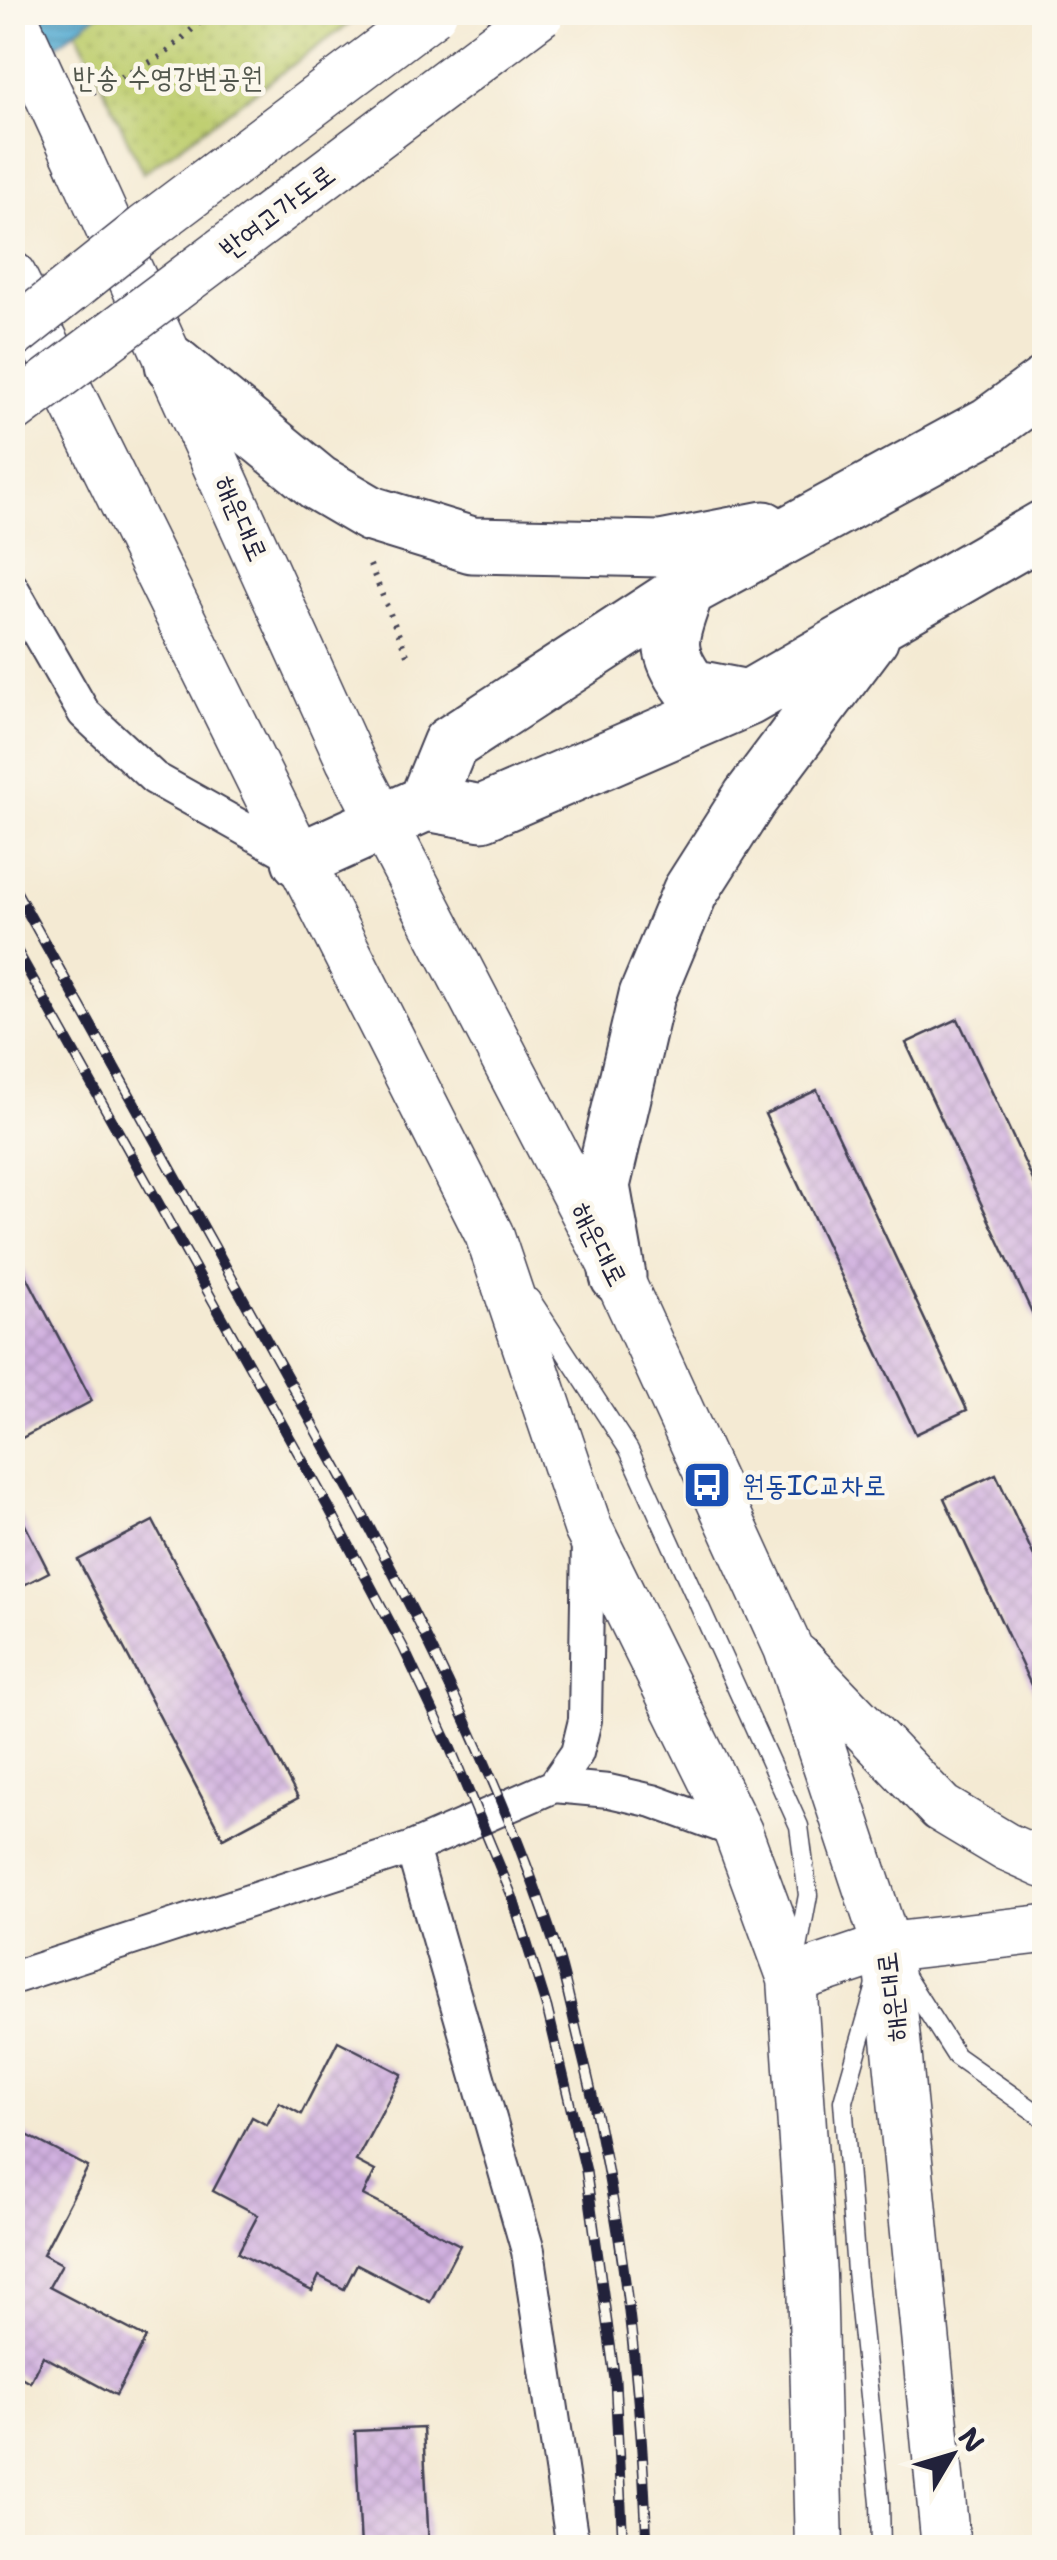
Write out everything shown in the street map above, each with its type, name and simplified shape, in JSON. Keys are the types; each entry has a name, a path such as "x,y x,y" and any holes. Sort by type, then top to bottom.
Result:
{"highway":[{"path":"173,364 318,483 371,514 472,545 661,549 826,516"},
{"path":"403,814 450,744 686,590 989,425 1044,384"},
{"path":"300,860 403,814 482,813 748,698 1044,528"},
{"path":"686,590 670,641 674,663 691,687 748,698"},
{"path":"618,1276 602,1186 620,1094 647,994 690,892 750,798 884,620"}],"main road":[{"path":"12,334 432,12"},
{"name":"반여고가도로","path":"12,410 541,12"},
{"name":"해운대로","path":"12,15 173,364 403,814 788,1648 887,1947 946,2548"},
{"path":"12,276 489,1234 588,1528 738,1832 792,1978 812,2274 819,2548"},
{"path":"788,1648 941,1808 1006,1847 1044,1864"},
{"path":"792,1978 887,1947 1044,1929"}],"street":[{"path":"12,588 84,713 154,778 300,860"},
{"path":"554,1786 577,1754 585,1720 588,1528"},
{"path":"12,1978 412,1848 554,1786 609,1791 653,1802 738,1832"},
{"path":"412,1848 528,2251 573,2548"}],"lane":[{"path":"489,1234 629,1450 799,1826 808,1894 792,1978"},
{"path":"887,1947 956,2056 1044,2118"},
{"path":"881,2548 843,2102 887,1947"}],"path":[{"path":"77,103 164,55 211,12"},
{"path":"367,558 410,662"}],"green space":[{"name":"반송 수영강변공원","path":"69,13 364,13 143,173"},
{"path":"1037,2405 1044,2405 1044,2547 1041,2547"}],"water":[{"path":"13,13 99,13 13,79"}],"building":[{"path":"958,1019 1044,1204 1044,1338 906,1043"},
{"path":"817,1090 967,1410 916,1434 765,1114"},
{"path":"12,1248 92,1401 18,1440 12,1430"},
{"path":"996,1474 1044,1578 1044,1713 944,1498"},
{"path":"12,1499 49,1572 12,1591"},
{"path":"153,1521 298,1798 223,1838 78,1560"},
{"path":"338,2041 402,2074 356,2161 375,2171 363,2195 460,2245 430,2302 357,2264 344,2289 319,2276 312,2291 238,2253 258,2215 213,2191 252,2117 267,2125 279,2102 301,2114"},
{"path":"25,2134 88,2167 43,2254 62,2264 49,2287 146,2338 116,2395 43,2356 30,2382 12,2372 12,2157"},
{"path":"423,2428 429,2548 361,2548 355,2431"}],"railway":[{"path":"12,884 392,1570 465,1718 529,1871 563,1973 595,2107 618,2232 640,2421 647,2548"},
{"path":"12,942 403,1647 512,1896 547,2008 586,2171 615,2380 623,2548"}],"place":[{"name":"원동IC교차로","path":"707,1485"}]}
